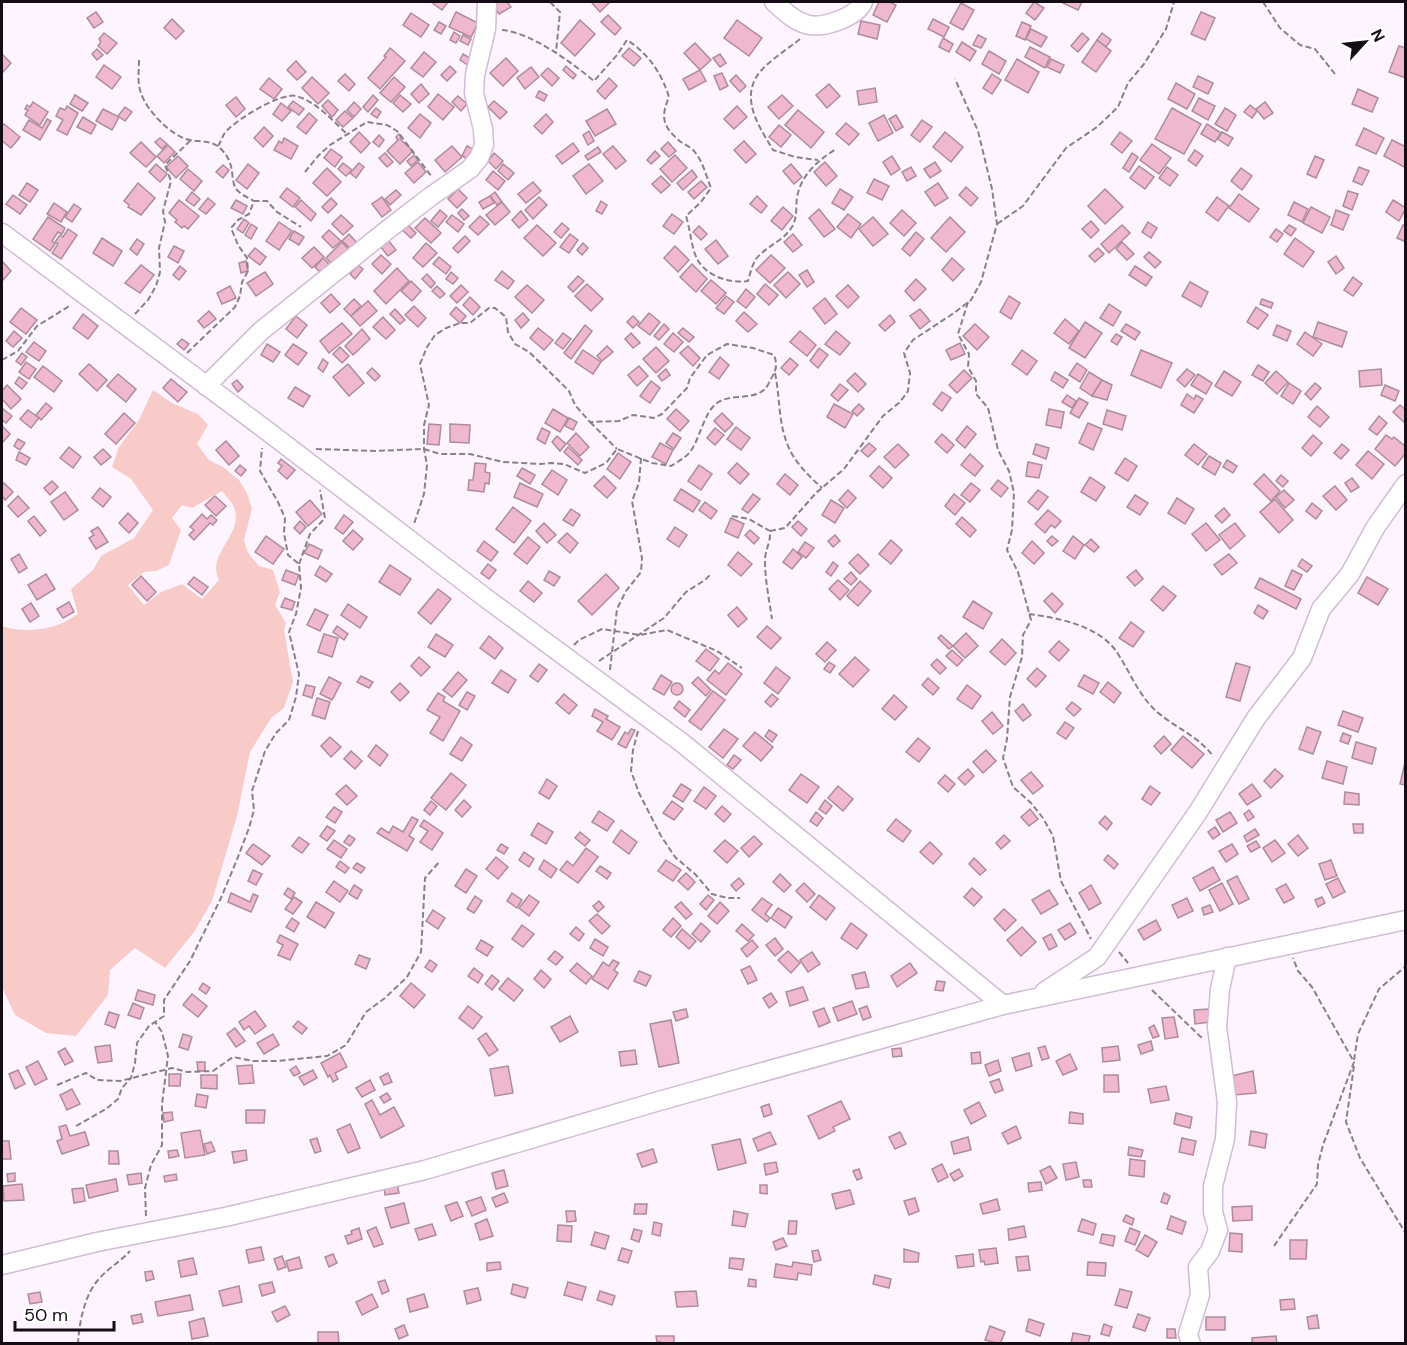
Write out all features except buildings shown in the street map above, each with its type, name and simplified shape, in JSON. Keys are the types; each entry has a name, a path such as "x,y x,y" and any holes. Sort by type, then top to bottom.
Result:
{"street":[{"path":"206,386 261,331 391,227 471,169 484,145 483,129 474,93 475,75 486,29 488,2"},
{"path":"774,2 792,18 810,25 848,17 861,8 863,2"},
{"path":"2,233 690,749 1003,1005"},
{"path":"1035,998 1097,957 1186,829 1256,718 1302,658 1321,609 1350,574 1375,528 1406,484"},
{"path":"2,1265 225,1217 425,1170 658,1101 1003,1005 1406,920"},
{"path":"1097,957 1109,982"},
{"path":"1191,1344 1188,1334 1200,1295 1198,1267 1210,1251 1218,1230 1213,1212 1213,1186 1225,1139 1227,1102 1219,1049 1218,1018 1220,989 1227,957"}],"path":[{"path":"550,2 560,12 556,52"},
{"path":"997,224 1023,206 1066,148 1097,128 1118,107 1128,83 1144,64 1166,29 1174,2"},
{"path":"1263,2 1280,28 1300,45 1315,49 1335,74"},
{"path":"818,24 756,76 750,100 756,120 773,150 795,157 818,160"},
{"path":"486,29 511,31 556,52 594,81 618,55 627,40 641,49 666,87 669,98 663,112 666,127 693,150 704,167 711,188 701,202 686,216 695,255 703,268 717,277 736,282 748,281 755,260 793,226 797,210 797,193 818,160 836,149"},
{"path":"139,60 141,95 155,116 171,131 190,140 200,140 218,146 229,158 233,168 233,184 238,191 254,201 267,201 277,212 301,226"},
{"path":"955,79 978,131 992,189 997,224 981,282 968,302 958,334 969,354 968,366 975,381 976,394 988,408 999,450 1009,471 1014,493 1012,530 1007,550 1018,572 1031,620 1023,635 1022,657 1010,697 1007,739 1003,758 1014,787 1043,818 1053,836 1061,881 1088,930 1097,957"},
{"path":"218,146 225,134 239,121 285,97 295,96 309,102 348,136"},
{"path":"305,172 324,150 367,122 387,125 397,131 440,190"},
{"path":"125,325 148,300 156,286 160,272 159,248 165,222 163,211 170,194 171,181 165,165 190,140"},
{"path":"175,362 236,308 248,271 247,258 238,245 231,228 238,220 249,214 254,201"},
{"path":"2,360 18,351 37,326 65,310 84,294"},
{"path":"732,516 749,519 770,531 784,528 822,488 844,470 883,416 900,402 908,391 910,373 904,353 913,340 968,302"},
{"path":"411,541 417,511 424,494 427,465 424,425 429,405 427,387 420,364 435,335 460,323 470,323 489,308 495,308 506,317 508,332 514,344 529,352 569,391 575,405 618,449 652,463 671,466 688,454 715,404 730,396 740,398 762,391 775,372"},
{"path":"590,422 619,421 633,415 654,418 662,414 687,388 690,378 707,355 727,344 753,348 774,355 777,362 775,372 780,416 787,443 799,465 822,488"},
{"path":"266,430 260,471 285,518 284,533 288,555 299,564"},
{"path":"76,1126 106,1109 118,1099 122,1088 131,1078 137,1043 149,1026 164,1016 164,1000 190,961 221,898 249,828 254,810 252,791 265,750 276,733 289,720 296,697 299,674 289,632 296,614 301,588 299,564 310,534 325,518 316,469 316,448 424,449 440,454 470,454 503,462 564,464 585,473 606,463 618,449"},
{"path":"615,693 610,672 617,609 626,591 641,572 642,558 632,501 639,483 641,458"},
{"path":"770,531 771,540 765,556 766,583 772,619"},
{"path":"583,670 613,653 664,618 686,592 710,575"},
{"path":"1029,614 1077,623 1112,645 1139,693 1157,712 1206,747 1224,770"},
{"path":"563,655 579,640 602,629 640,635 668,630 717,651 742,668"},
{"path":"643,713 633,750 631,771 639,793 675,857 696,875 712,894 727,898 740,898"},
{"path":"57,1085 86,1073 97,1080 120,1081 172,1068 187,1072 213,1071 233,1057 253,1061 277,1061 327,1056 346,1045 366,1012 407,977 421,952 425,878 440,861"},
{"path":"1109,940 1139,976 1194,1032 1219,1049"},
{"path":"1274,1246 1317,1184 1318,1165 1323,1145 1354,1062 1286,945"},
{"path":"1406,966 1379,989 1358,1034 1346,1122 1360,1158 1406,1234"},
{"path":"78,1344 79,1330 89,1292 98,1280 122,1260 145,1233 148,1226 145,1188 151,1166 162,1145 162,1104 168,1056 162,1032 155,1022"}],"shaded area":[{"path":"153,390 172,403 198,414 208,425 197,444 209,460 223,467 239,480 247,493 252,509 244,540 248,553 259,566 273,570 280,592 275,605 286,623 284,630 293,682 284,708 271,718 250,752 237,816 212,901 194,932 165,968 135,948 110,970 108,995 76,1036 46,1033 15,1015 2,987 2,626 23,630 46,628 62,623 78,614 71,589 93,570 101,556 134,538 153,510 131,479 112,467 119,447 139,420","holes":["222,491 232,503 236,519 234,528 217,562 216,571 219,580 202,599 182,584 161,592 144,605 128,585 144,572 156,571 169,565 181,530 172,518 182,505 192,508"]}]}
